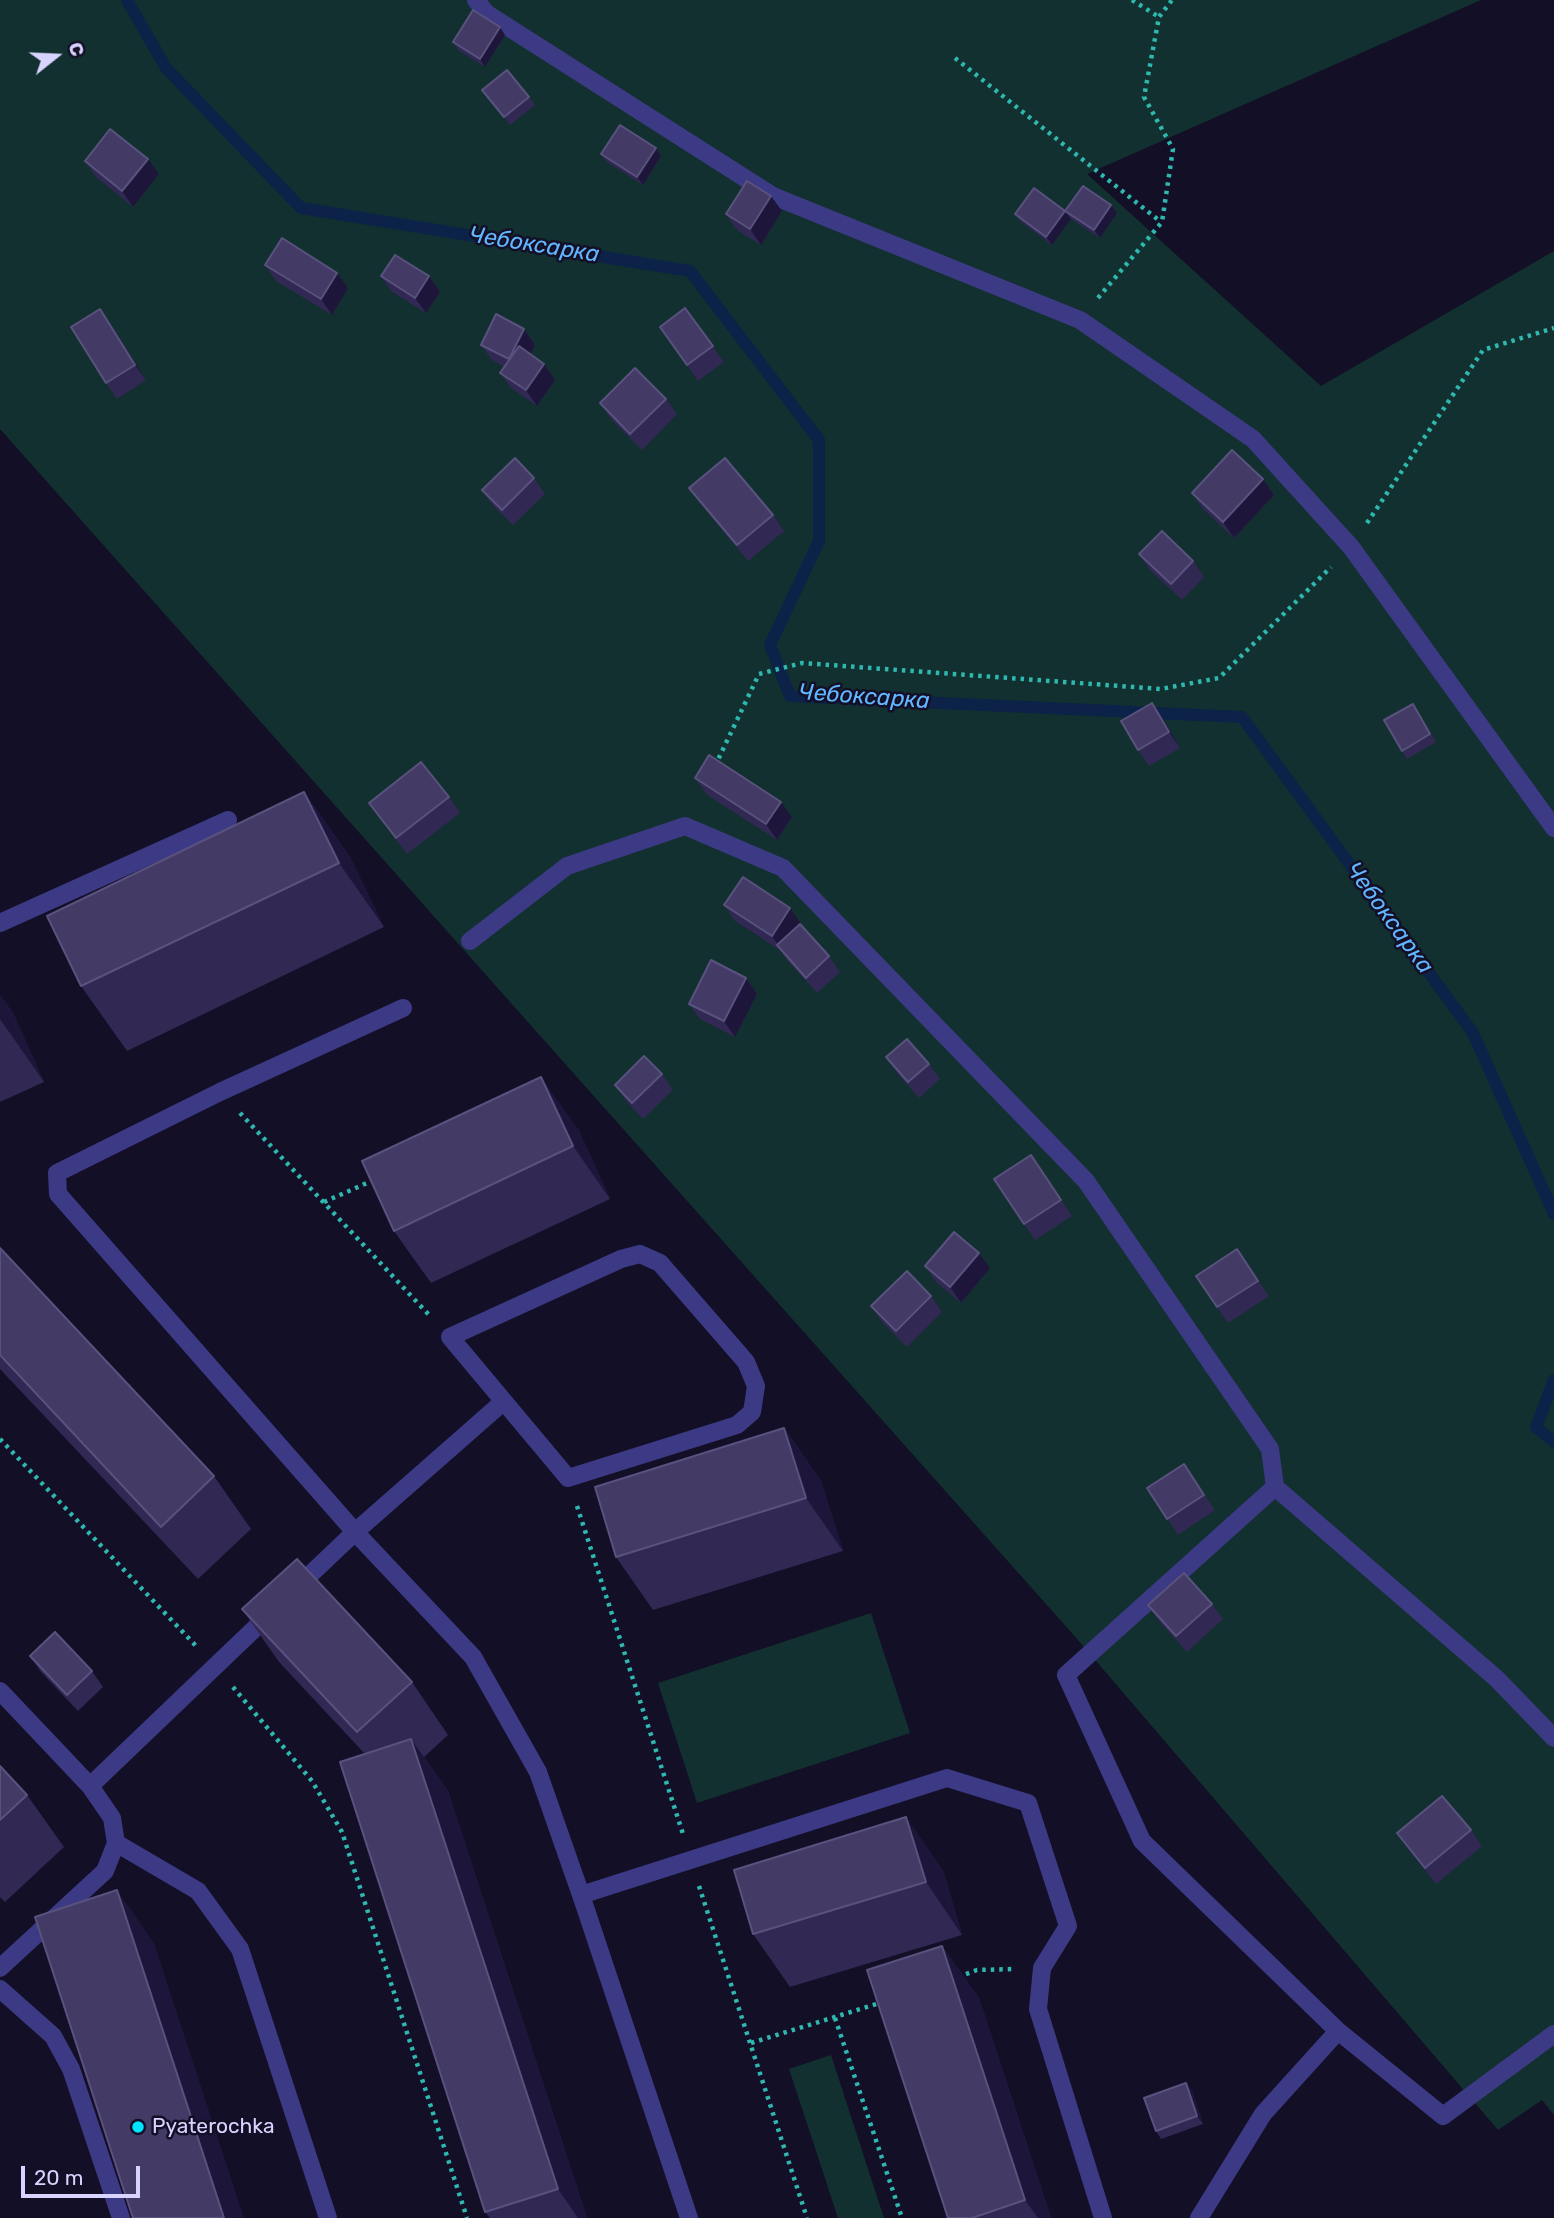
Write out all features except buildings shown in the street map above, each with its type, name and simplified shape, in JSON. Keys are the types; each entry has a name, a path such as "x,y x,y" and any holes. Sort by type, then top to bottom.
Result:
{"lane":[{"path":"476,0 486,13 773,196 1080,320 1253,439 1351,547 1554,828"},
{"path":"0,923 228,820"},
{"path":"470,941 567,866 685,826 783,868 1086,1181 1270,1449 1275,1487 1497,1679 1554,1738"},
{"path":"402,1008 220,1092 57,1173 58,1194 355,1532 473,1657 538,1772 688,2218"},
{"path":"640,1254 660,1263 746,1362 756,1386 752,1412 737,1425 568,1478 503,1402 450,1337 621,1259 640,1254"},
{"path":"90,1786 355,1532 503,1402"},
{"path":"1275,1487 1066,1675 1142,1841 1338,2031 1443,2116 1554,2034"},
{"path":"0,1691 90,1786 112,1818 116,1843 105,1871 0,1968"},
{"path":"581,1895 947,1778 1028,1802 1068,1926 1042,1968 1038,2009 1104,2218"},
{"path":"116,1843 198,1891 240,1949 328,2218"},
{"path":"0,1989 53,2036 71,2069 121,2218"},
{"path":"1199,2218 1263,2113 1338,2031"}],"path":[{"path":"1132,0 1159,17"},
{"path":"1080,320 1161,222 1172,149 1144,97 1159,17 1172,0"},
{"path":"956,58 1161,222"},
{"path":"714,768 759,674 802,663 1161,689 1219,678 1351,547 1483,349 1554,328"},
{"path":"220,1092 450,1337"},
{"path":"323,1202 386,1174"},
{"path":"0,1439 215,1666 312,1781 342,1832 467,2218"},
{"path":"952,1979 977,1970 1042,1968"},
{"path":"751,2043 887,2001"},
{"path":"835,2018 902,2218"}],"green space":[{"path":"0,0 1481,0 1087,174 1321,386 1554,251 1554,2115 1542,2100 1498,2130 1078,1640 0,429"},
{"path":"871,1613 910,1733 697,1803 658,1683"},
{"path":"831,2055 884,2218 838,2218 789,2069"}],"waterway":[{"name":"Чебоксарка","path":"127,0 166,68 301,208 690,271 819,440 819,541 770,645 790,696 1242,717 1473,1033 1554,1214"},
{"name":"Чебоксарка","path":"1554,1380 1536,1427 1554,1442"}],"place":[{"name":"Pyaterochka","path":"138,2127"}]}
